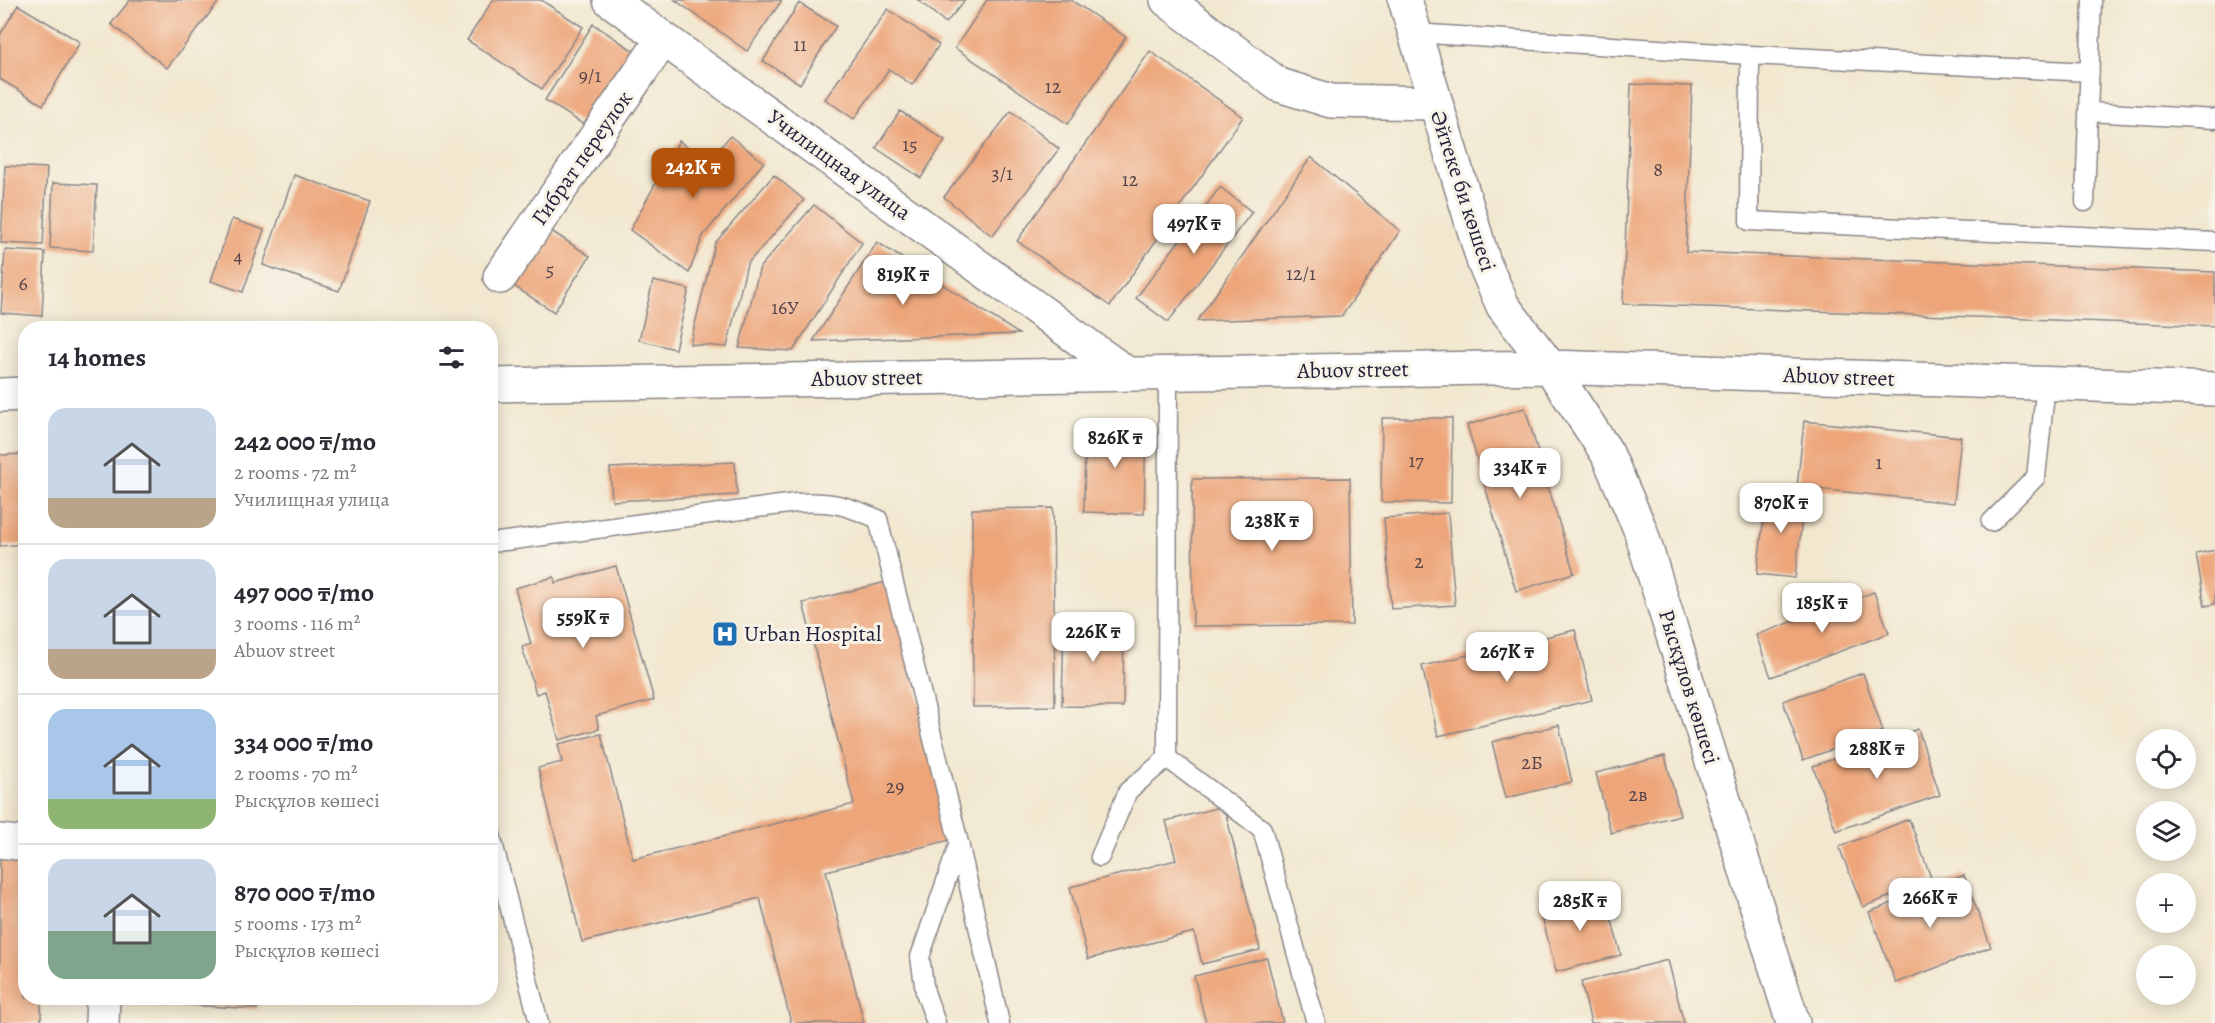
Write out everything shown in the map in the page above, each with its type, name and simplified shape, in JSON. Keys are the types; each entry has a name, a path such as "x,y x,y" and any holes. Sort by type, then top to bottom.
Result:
{"street":[{"name":"Училищная улица","path":"610,0 1126,373"},
{"path":"1167,0 1279,85 1331,101 1434,103"},
{"name":"Әйтеке би көшесі","path":"1405,0 1434,103 1484,263 1503,306 1550,367"},
{"name":"Гибрат переулок","path":"500,277 663,39"},
{"name":"Abuov street","path":"498,385 1550,367 2215,389"},
{"name":"Рысқұлов көшесі","path":"1550,367 1607,453 1640,530 1793,1023"},
{"path":"0,395 18,394"},
{"path":"0,841 18,843"},
{"path":"102,1023 103,1005"}],"lane":[{"path":"2085,202 2092,0"},
{"path":"1414,33 1750,55 2090,72"},
{"path":"1750,55 1749,221 2215,242"},
{"path":"2088,112 2215,119"},
{"path":"1100,857 1128,791 1167,758 1168,373"},
{"path":"1991,522 2036,477 2046,384"},
{"path":"498,542 796,503 827,501 878,519 959,843 1000,1023"},
{"path":"1167,758 1262,829 1316,1023"},
{"path":"936,1023 925,992 920,957 959,843"},
{"path":"498,862 539,1023"}],"building":[{"path":"130,0 220,0 167,68 111,24"},
{"path":"493,0 541,0 583,27 542,89 467,40"},
{"path":"675,0 782,0 747,51"},
{"path":"918,0 965,0 946,23"},
{"path":"987,0 1071,0 1126,37 1068,124 955,48"},
{"path":"799,3 836,26 800,84 763,61"},
{"path":"18,5 80,42 43,105 0,79 0,35"},
{"path":"888,9 939,45 912,85 889,69 854,119 825,99"},
{"path":"593,24 634,51 586,126 545,100"},
{"path":"1150,51 1243,117 1110,306 1017,241"},
{"path":"1631,84 1692,86 1686,252 2215,272 2215,326 1623,304"},
{"path":"900,111 945,140 921,178 876,148"},
{"path":"1011,111 1059,149 992,236 944,197"},
{"path":"730,136 764,162 703,236 689,273 630,230 679,141 707,163"},
{"path":"1311,157 1400,231 1342,316 1197,321"},
{"path":"5,166 47,168 43,245 1,243"},
{"path":"294,175 370,201 339,291 263,265"},
{"path":"774,175 804,200 747,264 727,347 690,344 715,243"},
{"path":"53,183 97,185 93,251 50,248"},
{"path":"1220,187 1252,212 1168,322 1136,298"},
{"path":"814,205 862,243 793,351 739,348 760,267"},
{"path":"232,219 264,230 243,292 211,281"},
{"path":"545,227 590,256 554,312 509,283"},
{"path":"877,242 1019,334 813,341"},
{"path":"5,250 45,252 42,316 1,313"},
{"path":"653,281 689,289 675,349 639,340"},
{"path":"1525,408 1574,573 1516,591 1467,425"},
{"path":"1382,418 1452,418 1451,503 1381,502"},
{"path":"1804,421 1961,437 1954,503 1797,487"},
{"path":"1085,425 1146,426 1144,514 1084,512"},
{"path":"18,454 18,545 0,546 0,455"},
{"path":"735,462 737,495 612,501 610,468"},
{"path":"1350,478 1352,625 1193,626 1192,479"},
{"path":"1767,491 1805,495 1795,578 1757,574"},
{"path":"1053,508 1055,706 973,707 972,509"},
{"path":"1448,513 1455,605 1391,609 1384,518"},
{"path":"2215,550 2215,604 2205,606 2196,554"},
{"path":"616,566 654,700 596,716 599,729 559,740 545,691 536,694 522,647 531,644 515,588 554,577 555,583"},
{"path":"890,581 954,839 826,871 864,1023 791,1023 760,898 582,942 538,768 562,762 558,744 601,734 633,859 854,804 803,603"},
{"path":"1874,592 1889,633 1771,677 1756,635"},
{"path":"1064,619 1124,620 1123,707 1062,706"},
{"path":"1575,630 1592,700 1438,736 1422,666"},
{"path":"1863,673 1883,731 1803,760 1783,701"},
{"path":"1559,725 1572,782 1506,798 1492,742"},
{"path":"1918,729 1940,795 1836,831 1813,766"},
{"path":"1665,756 1680,815 1611,833 1596,773"},
{"path":"1224,806 1260,950 1202,964 1194,932 1088,959 1070,887 1176,860 1166,821"},
{"path":"1909,819 1932,880 1863,907 1839,847"},
{"path":"0,858 18,859 18,1005 41,1005 41,1023 0,1023"},
{"path":"1964,875 1991,947 1896,983 1869,912"},
{"path":"1604,891 1621,955 1556,972 1540,908"},
{"path":"1267,958 1283,1023 1206,1023 1194,976"},
{"path":"1668,960 1684,1023 1591,1023 1581,982"},
{"path":"190,1005 257,1005 257,1009"}],"place":[{"name":"Urban Hospital","path":"725,634"}]}
